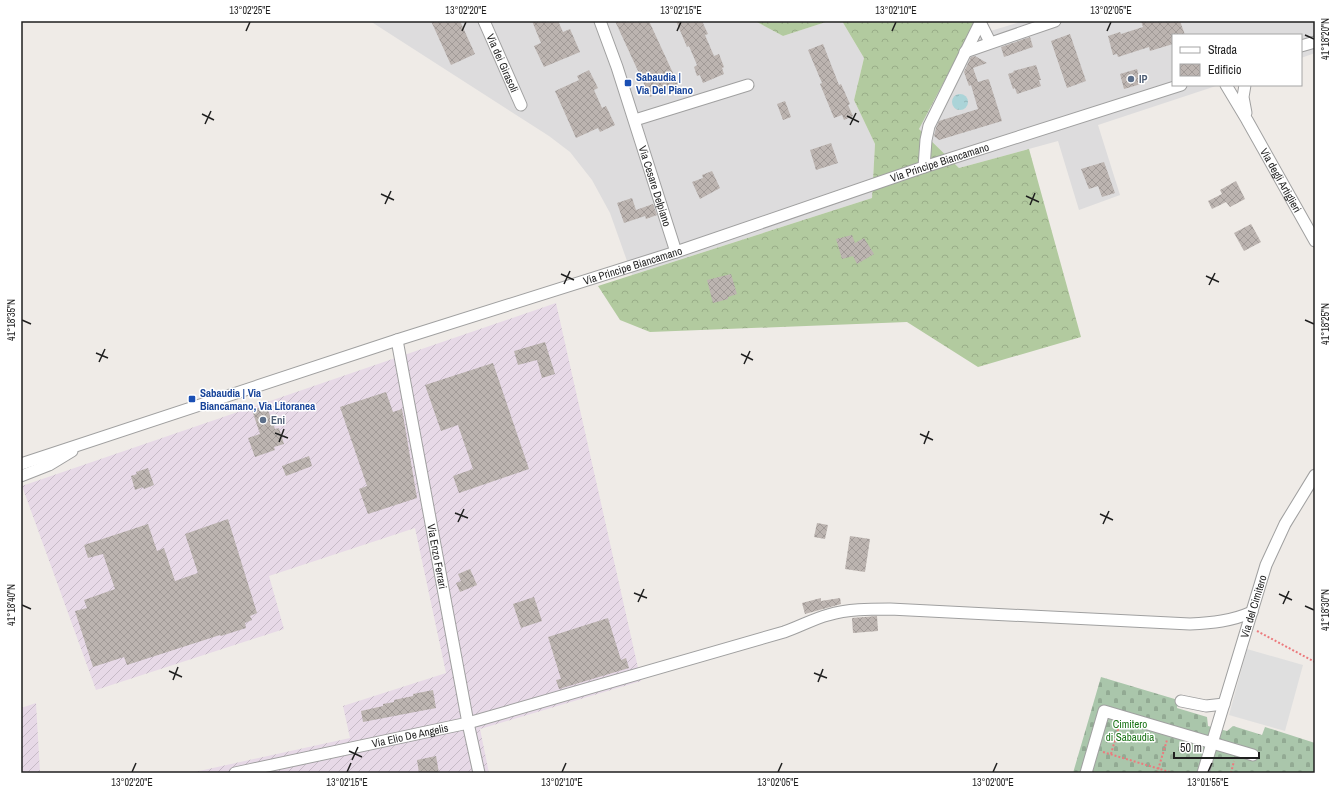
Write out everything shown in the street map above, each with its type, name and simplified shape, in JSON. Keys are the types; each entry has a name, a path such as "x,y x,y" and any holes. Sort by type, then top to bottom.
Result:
{"street":[{"name":"Via dei Girasoli","path":"484,21 521,105"},
{"name":"Via Cesare Delpiano","path":"600,21 613,53 676,252"},
{"path":"965,52 990,42 1055,21"},
{"path":"981,22 990,42"},
{"path":"924,167 925,144 928,130 981,22"},
{"path":"1302,46 1315,42"},
{"path":"635,120 748,85"},
{"name":"Via Principe Biancamano","path":"21,464 397,340 676,252 924,167 1178,86"},
{"name":"Via degli Artiglieri","path":"1227,86 1315,241"},
{"name":"Via degli Artiglieri","path":"1246,86 1243,101 1247,120"},
{"name":"Via Enzo Ferrari","path":"397,340 468,723 479,773"},
{"name":"Via Principe Biancamano","path":"21,476 49,466 83,444"},
{"name":"Via del Cimitero","path":"1203,773 1263,573 1272,550 1292,511 1315,475"},
{"name":"Via Elio De Angelis","path":"235,773 468,723 776,635 802,626 826,615 839,612 866,609 1190,624 1225,621 1238,618 1252,612"},
{"path":"1181,701 1206,706 1224,704"},
{"path":"1086,773 1104,711 1253,755"}],"path":[{"path":"1248,625 1315,662"},
{"path":"1111,754 1122,716"},
{"path":"1157,773 1169,730"},
{"path":"1093,749 1173,773"}],"shaded area":[{"path":"370,21 755,21 783,36 829,21 842,21 864,58 854,100 875,144 872,198 632,275 610,213 592,180 570,152 549,136"},
{"path":"1018,21 1315,21 1315,53 1302,58 1302,34 1172,34 1172,86 1216,86 1098,125 1120,195 1079,210 1058,141 959,168 919,129 967,38 1017,23"},
{"path":"556,303 641,681 480,729 489,773 190,773 350,738 343,706 446,673 415,528 269,576 284,629 96,690 22,486"},
{"path":"1247,649 1303,665 1285,731 1229,715"},
{"path":"36,703 40,773 21,773 21,708"}],"green space":[{"path":"755,21 829,21 783,36"},
{"path":"842,21 976,21 919,129 959,168 1029,149 1081,337 978,367 907,322 650,332 620,320 598,286 872,198 875,144 854,100 864,58"},
{"name":"Cimitero di Sabaudia","path":"1101,677 1178,700 1177,708 1207,717 1208,726 1227,731 1233,726 1262,735 1265,727 1315,743 1315,773 1073,773"}],"water":[{"path":"957,94 963,94 968,99 966,108 963,110 957,110 952,105 952,99"}],"building":[{"path":"431,21 460,21 475,54 451,65"},
{"path":"532,21 558,21 563,32 570,29 580,52 544,67 534,46 541,43"},
{"path":"615,21 649,21 678,84 650,97"},
{"path":"676,21 702,21 708,34 705,35 714,56 719,54 724,67 722,68 724,74 703,83 700,75 697,76 694,67 697,65 689,46 687,47"},
{"path":"1141,21 1180,21 1185,34 1172,34 1172,44 1150,51 1149,47 1118,57 1117,54 1113,55 1108,36 1120,32 1121,34 1143,27"},
{"path":"1070,34 1086,81 1067,88 1051,41"},
{"path":"1030,37 1033,47 1004,57 1001,47"},
{"path":"823,44 839,85 841,84 850,104 848,105 853,116 844,120 842,115 834,118 820,84 822,83 808,50"},
{"path":"975,56 987,63 973,68 978,82 989,80 1002,121 939,140 934,136 939,121 978,109 971,85 969,86 964,72 971,57"},
{"path":"1036,65 1041,80 1039,80 1041,86 1017,94 1015,88 1013,89 1008,74 1014,72 1013,71"},
{"name":"IP","path":"1137,69 1141,84 1124,89 1120,74"},
{"path":"589,70 598,88 594,90 602,108 606,106 615,125 600,132 598,128 576,138 555,91 579,80 577,76"},
{"path":"785,101 791,117 783,120 777,104"},
{"path":"831,143 838,163 816,170 810,150"},
{"path":"1104,162 1115,193 1102,197 1098,186 1089,189 1081,169"},
{"path":"712,171 720,188 700,199 692,182 703,178 702,175"},
{"path":"1236,181 1245,199 1230,207 1226,202 1212,209 1208,201 1222,194 1220,190"},
{"path":"632,198 636,210 653,204 657,215 646,219 645,216 624,223 617,203"},
{"path":"1251,224 1261,242 1244,251 1234,233"},
{"path":"852,235 855,243 864,238 874,254 857,264 853,256 842,259 836,239"},
{"path":"731,274 737,294 728,297 728,299 713,303 707,280"},
{"path":"545,342 555,374 542,378 537,360 518,365 514,351"},
{"path":"493,363 529,469 459,493 453,476 473,469 458,425 441,431 425,385"},
{"path":"386,392 393,412 402,409 417,498 368,514 359,489 367,486 340,407"},
{"path":"266,405 275,429 279,428 284,444 274,447 275,450 255,457 248,438 260,434 252,410"},
{"path":"309,456 312,466 286,476 282,466"},
{"path":"148,468 154,485 144,489 143,487 135,490 131,476 137,474 136,472"},
{"path":"228,519 257,613 250,616 252,620 245,623 246,628 127,665 124,657 93,667 75,611 87,608 84,600 115,589 103,554 88,558 84,545 148,524 157,551 164,548 175,581 198,573 185,534"},
{"path":"817,523 828,525 825,539 814,537"},
{"path":"850,536 870,539 865,572 845,569"},
{"path":"470,569 477,585 460,592 456,583 461,581 458,574"},
{"path":"534,597 542,621 521,628 513,604"},
{"path":"821,598 821,601 840,598 841,604 805,614 802,603"},
{"path":"877,616 878,631 853,633 852,618"},
{"path":"608,618 621,660 626,658 629,668 559,689 556,680 561,679 548,637"},
{"path":"433,690 436,708 363,722 361,711 383,706 383,704 394,702 394,700 413,696 413,694"},
{"path":"436,756 439,773 419,773 417,760"}],"place":[{"name":"IP","path":"1131,79"},
{"name":"Sabaudia | Via Del Piano","path":"628,83"},
{"name":"Sabaudia | Via Biancamano, Via Litoranea","path":"192,399"},
{"name":"Eni","path":"263,420"}]}
